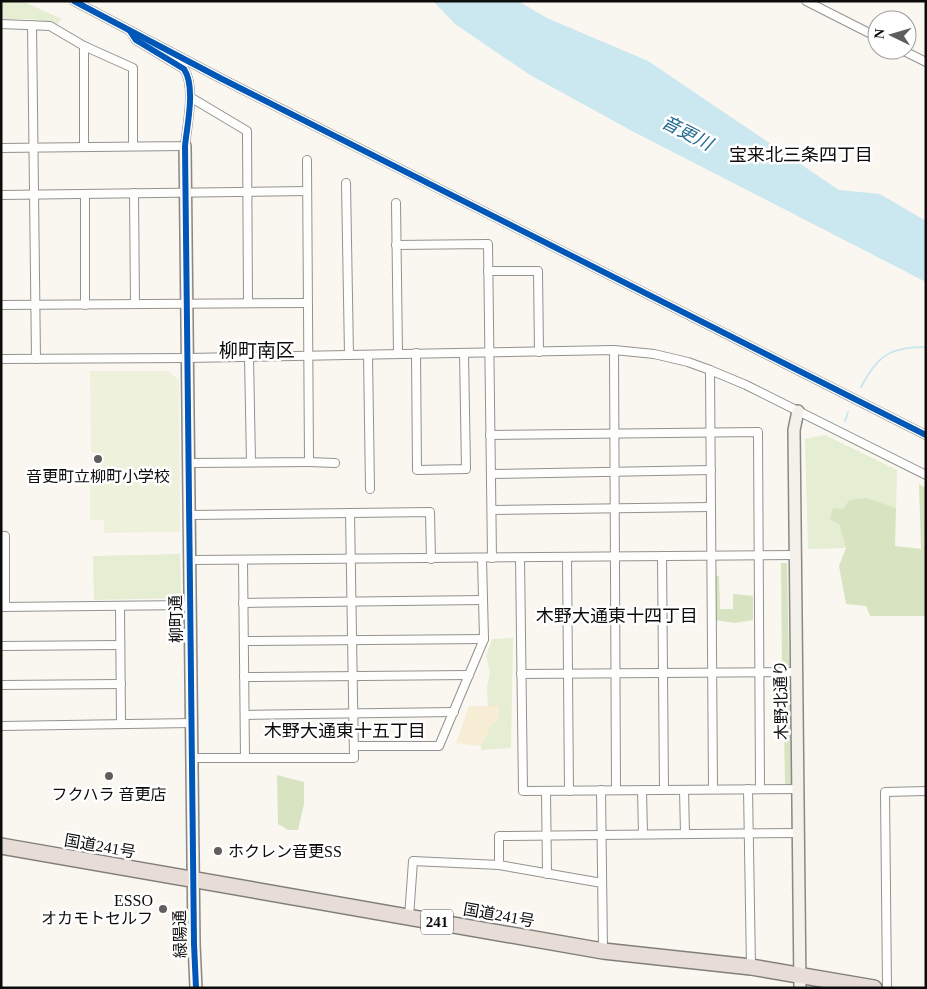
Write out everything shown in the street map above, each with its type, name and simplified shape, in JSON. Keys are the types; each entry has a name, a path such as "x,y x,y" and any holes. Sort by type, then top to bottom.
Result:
{"highway":[{"name":"国道241号","path":"1,846 603,951 751,967 800,982 874,988"}],"street":[{"path":"74,1 926,435"},
{"path":"806,1 867,32"},
{"path":"1,24 50,26 84,46 133,68 133,146"},
{"path":"32,25 36,359"},
{"path":"1,148 185,146 190,97 188,75 184,69 136,40 130,31"},
{"path":"84,46 84,147"},
{"path":"190,97 247,131 248,303"},
{"name":"柳町通","path":"185,146 193,880"},
{"path":"306,160 309,462"},
{"path":"346,183 349,355"},
{"path":"1,195 307,191"},
{"path":"134,193 135,304"},
{"path":"85,194 85,304"},
{"path":"396,202 398,354"},
{"path":"396,245 488,244 492,558"},
{"path":"488,271 538,270 540,352"},
{"path":"1,305 307,303"},
{"path":"614,350 616,790"},
{"path":"1,359 187,358 614,350 654,354 688,362 746,385 926,475"},
{"path":"416,354 417,470 456,470 466,469 464,353"},
{"path":"368,355 370,489"},
{"path":"248,357 251,462"},
{"path":"710,370 713,789"},
{"name":"木野北通り","path":"798,411 794,430 800,982"},
{"path":"490,435 758,432 760,789"},
{"path":"189,463 336,463"},
{"path":"491,474 711,470"},
{"path":"492,510 711,506"},
{"path":"189,515 430,512 431,559"},
{"path":"193,758 354,758 350,513"},
{"path":"1,536 5,536 3,607 190,604"},
{"path":"190,560 795,555"},
{"path":"662,556 664,790"},
{"path":"567,557 569,791"},
{"path":"354,746 439,746 484,639 482,558"},
{"path":"520,558 523,791 798,789"},
{"path":"243,560 245,758"},
{"path":"243,603 483,600"},
{"path":"120,606 121,724"},
{"path":"244,641 484,639"},
{"path":"1,646 120,645"},
{"path":"521,674 796,672"},
{"path":"244,677 469,675"},
{"path":"1,685 120,684"},
{"path":"245,715 454,712"},
{"path":"1,726 192,723"},
{"path":"748,789 751,967"},
{"path":"601,790 603,951"},
{"path":"642,790 643,834"},
{"path":"684,790 685,834"},
{"path":"546,791 547,874"},
{"path":"887,988 885,792 926,791"},
{"path":"499,865 499,836 798,833"},
{"path":"409,917 413,861 499,865 602,883"},
{"name":"緑陽通","path":"193,880 196,988"}],"green space":[{"path":"1,1 22,1 62,19 57,24 32,19 1,19"},
{"path":"90,371 168,371 179,380 180,532 104,533 104,520 90,520 90,477 100,472 103,464 100,457 91,451"},
{"path":"825,435 897,470 896,508 867,498 839,524 846,548 808,549 805,439"},
{"path":"919,484 926,488 926,616 870,616 866,606 846,604 839,566 846,548 839,524 830,519 833,508 844,509 849,500 867,498 896,508 895,546 921,549"},
{"path":"180,554 181,598 94,600 93,556"},
{"path":"781,563 787,563 789,666 782,667"},
{"path":"714,575 719,576 720,609 733,609 733,594 753,596 753,620 735,623 715,620"},
{"path":"513,638 511,748 481,750 481,746 492,723 498,721 499,706 488,706 487,688 490,672 486,656 492,639"},
{"path":"791,677 792,784 785,784 783,678"},
{"path":"277,775 304,782 304,804 298,830 288,830 278,824"}],"sand":[{"path":"469,706 499,706 498,721 492,723 481,746 456,743"}],"water":[{"name":"音更川","path":"433,1 518,1 547,18 648,61 839,190 880,194 926,221 926,282 632,131 530,75 455,24"}],"waterway":[{"path":"861,387 873,367 886,355 903,349 926,347"},
{"path":"845,421 848,412"}],"cycle path":[{"path":"74,1 222,79 926,435"},
{"path":"130,31 136,40 184,69 190,86 190,106 185,146 196,988"}],"place":[{"name":"音更町立柳町小学校","path":"98,459"},
{"name":"フクハラ 音更店","path":"109,776"},
{"name":"ホクレン音更SS","path":"218,851"},
{"name":"ESSO オカモトセルフ","path":"163,909"}],"district":[{"name":"宝来北三条四丁目","path":"801,155"},
{"name":"柳町南区","path":"257,350"},
{"name":"木野大通東十四丁目","path":"617,616"},
{"name":"木野大通東十五丁目","path":"345,731"}]}
